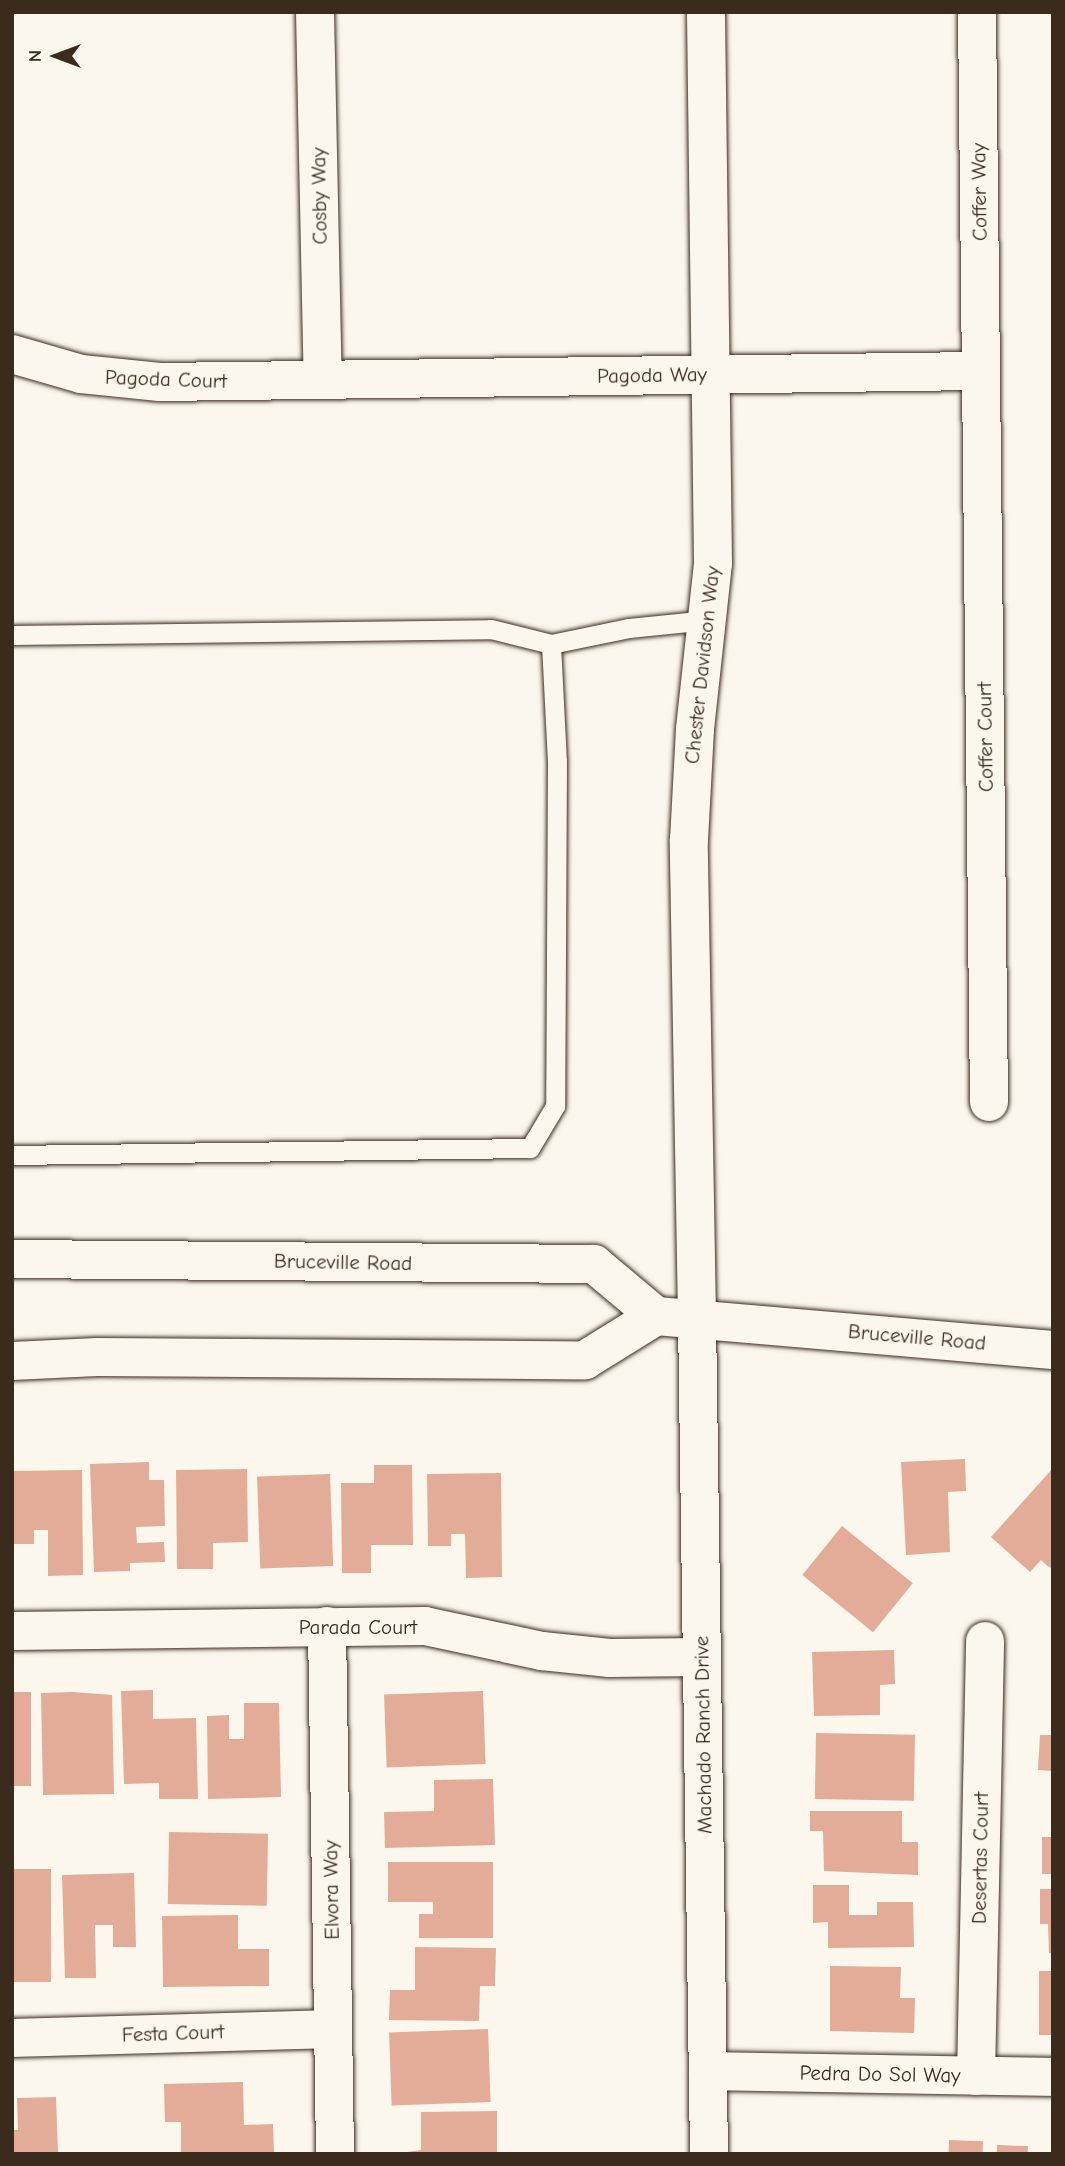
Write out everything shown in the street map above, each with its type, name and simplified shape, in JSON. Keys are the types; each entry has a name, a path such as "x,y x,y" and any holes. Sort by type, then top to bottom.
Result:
{"street":[{"name":"Cosby Way","path":"315,12 323,380"},
{"name":"Chester Davidson Way","path":"697,1317 689,840 695,729 713,563 706,12"},
{"name":"Coffer Way","path":"977,12 981,371"},
{"name":"Pagoda Court","path":"12,354 81,374 120,380 323,380"},
{"name":"Pagoda Way","path":"323,380 981,371"},
{"name":"Coffer Court","path":"981,371 989,1102"},
{"name":"Bruceville Road","path":"12,1259 594,1264 656,1316 697,1317 1053,1350"},
{"path":"12,1361 97,1357 585,1360 656,1316"},
{"name":"Machado Ranch Drive","path":"697,1317 709,2154"},
{"name":"Elvora Way","path":"327,1626 335,2154"},
{"name":"Parada Court","path":"12,1630 425,1626 542,1651 610,1658 702,1657"},
{"name":"Desertas Court","path":"976,2076 985,1641"},
{"name":"Festa Court","path":"12,2038 333,2029"},
{"name":"Pedra Do Sol Way","path":"708,2070 1053,2077"}],"lane":[{"path":"12,635 491,629 551,644 629,628 708,620"},
{"path":"12,1155 530,1148 555,1107 557,762 551,644"}],"building":[{"path":"965,1459 966,1491 948,1492 950,1552 906,1555 901,1462"},
{"path":"149,1462 149,1480 164,1480 165,1526 136,1527 137,1543 164,1542 165,1562 130,1563 130,1571 94,1572 90,1464"},
{"path":"374,1465 412,1465 413,1545 371,1545 371,1573 342,1573 341,1483 374,1483"},
{"path":"1053,1468 1053,1565 1050,1568 1041,1560 1030,1572 991,1537"},
{"path":"247,1469 248,1542 213,1543 213,1569 177,1569 176,1470"},
{"path":"82,1470 83,1575 48,1576 48,1530 34,1530 34,1544 12,1544 12,1471"},
{"path":"501,1473 502,1577 466,1578 465,1534 451,1534 451,1546 428,1546 427,1474"},
{"path":"330,1474 333,1566 260,1568 257,1477"},
{"path":"842,1526 913,1583 873,1632 802,1575"},
{"path":"894,1650 895,1684 880,1685 880,1715 814,1716 812,1652"},
{"path":"153,1690 153,1719 196,1718 198,1799 159,1799 159,1783 124,1784 121,1691"},
{"path":"483,1691 486,1764 387,1767 384,1694"},
{"path":"12,1692 31,1692 31,1786 12,1786"},
{"path":"41,1693 112,1695 114,1794 43,1795"},
{"path":"244,1703 279,1703 281,1797 208,1799 207,1716 229,1715 229,1739 244,1739"},
{"path":"816,1733 915,1735 914,1801 815,1799"},
{"path":"1040,1735 1053,1735 1053,1771 1038,1770"},
{"path":"493,1779 495,1845 385,1848 384,1812 434,1811 434,1780"},
{"path":"810,1811 902,1811 902,1842 918,1842 918,1875 824,1871 823,1831 810,1831"},
{"path":"169,1832 268,1834 267,1906 168,1904"},
{"path":"1042,1837 1053,1837 1053,1874 1042,1874"},
{"path":"388,1862 493,1862 493,1938 419,1938 419,1914 433,1914 433,1902 388,1902"},
{"path":"12,1869 51,1869 51,1982 12,1982"},
{"path":"134,1873 136,1947 113,1947 113,1925 95,1925 96,1978 65,1978 62,1875"},
{"path":"813,1885 849,1885 849,1915 877,1915 877,1902 913,1902 914,1947 828,1948 828,1922 813,1923"},
{"path":"1040,1889 1053,1889 1053,1953 1049,1953 1048,1924 1040,1924"},
{"path":"238,1915 238,1949 269,1949 269,1986 163,1987 162,1916"},
{"path":"415,1947 496,1948 495,1986 480,1986 479,2021 389,2020 390,1990 415,1990"},
{"path":"830,1966 901,1967 900,1998 915,1998 914,2033 830,2031"},
{"path":"1039,1971 1053,1971 1053,2035 1039,2035"},
{"path":"488,2029 491,2102 392,2105 389,2032"},
{"path":"243,2082 244,2125 273,2124 274,2154 181,2154 181,2122 165,2122 164,2084"},
{"path":"56,2097 58,2154 12,2154 12,2130 18,2130 17,2098"},
{"path":"497,2111 497,2154 392,2154 421,2150 421,2112"},
{"path":"949,2140 983,2141 983,2154 949,2154"},
{"path":"997,2145 1028,2146 1028,2154 997,2154"}]}
